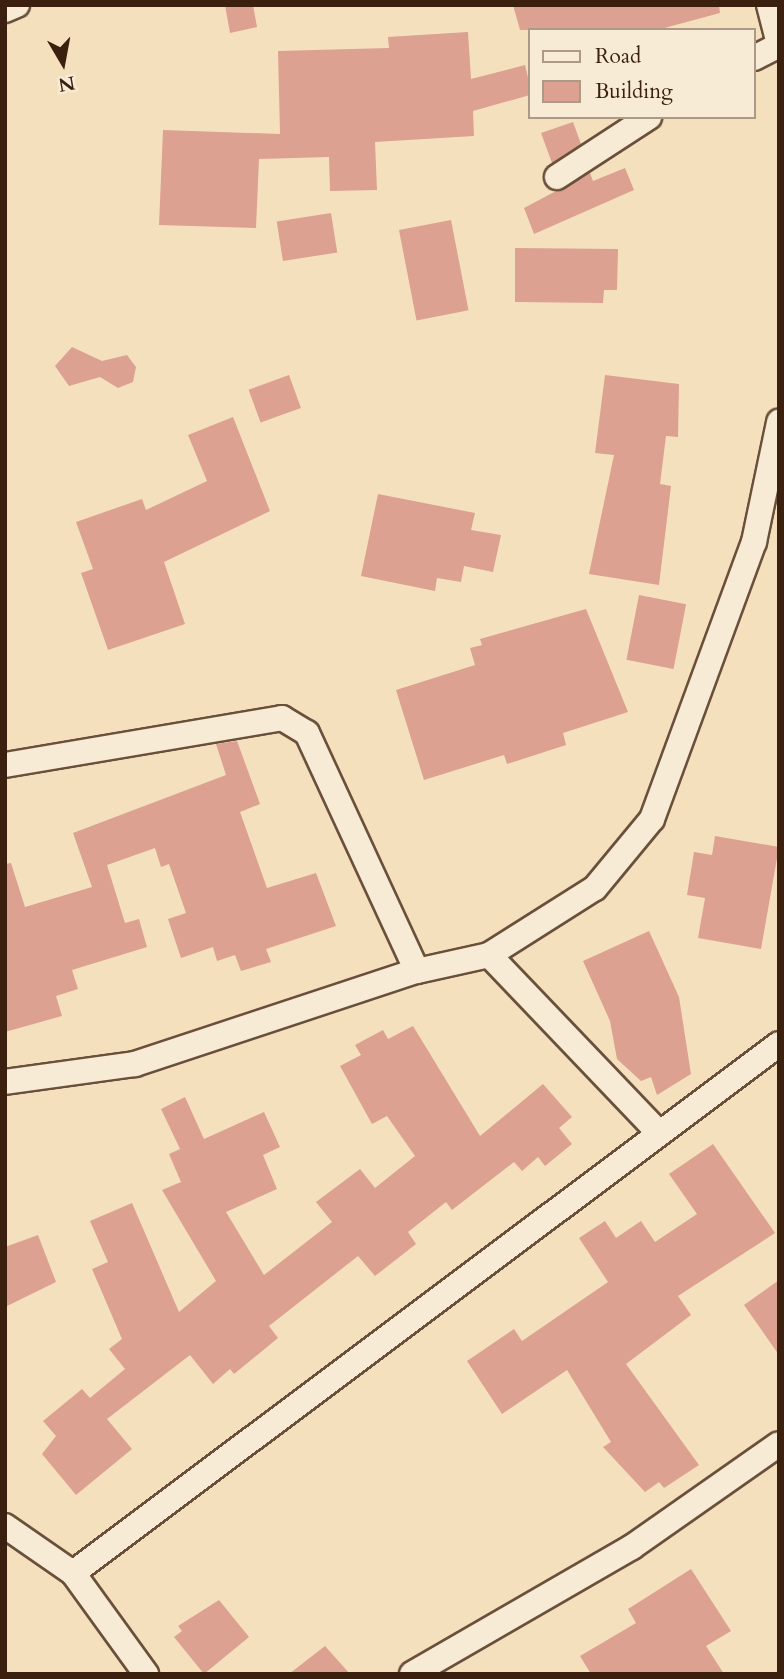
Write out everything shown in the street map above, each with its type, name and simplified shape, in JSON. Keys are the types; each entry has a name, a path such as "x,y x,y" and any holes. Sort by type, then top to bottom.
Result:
{"street":[{"path":"5,10 17,5"},
{"path":"756,57 779,44 769,5"},
{"path":"557,177 646,119"},
{"path":"5,1082 135,1064 417,971 489,955 595,888 652,819 754,542 779,422"},
{"path":"5,765 282,718 307,733 417,971"},
{"path":"489,955 657,1131"},
{"path":"72,1573 657,1131 779,1044"},
{"path":"412,1674 632,1546 779,1444"},
{"path":"5,1526 72,1573 146,1674"}],"building":[{"path":"225,5 253,5 257,27 230,33"},
{"path":"513,5 719,5 720,13 664,28 520,30"},
{"path":"468,32 471,79 525,65 528,96 473,111 474,136 375,142 377,190 330,191 329,157 259,159 256,228 159,225 163,130 280,134 278,51 389,48 388,37"},
{"path":"573,122 581,144 552,163 541,133"},
{"path":"625,168 634,190 534,234 524,208 590,173 593,181"},
{"path":"331,213 337,253 283,261 277,222"},
{"path":"451,220 469,310 417,320 399,230"},
{"path":"515,248 618,249 617,290 604,290 603,303 515,302"},
{"path":"72,347 102,361 127,355 136,367 133,382 118,388 100,377 69,386 55,366"},
{"path":"289,375 301,408 261,423 249,390"},
{"path":"605,375 679,384 678,437 666,436 660,484 671,486 659,585 589,574 614,455 595,453"},
{"path":"233,417 270,511 164,562 185,624 108,650 81,573 93,569 76,522 142,499 146,510 207,481 188,435"},
{"path":"378,494 475,513 471,530 501,535 493,572 464,566 461,582 437,578 435,591 361,576"},
{"path":"639,595 686,604 674,669 626,660"},
{"path":"586,609 628,712 563,733 566,745 507,764 504,755 424,780 396,690 475,665 470,648 482,645 480,639"},
{"path":"237,741 260,804 240,812 267,888 316,873 336,926 266,949 271,962 241,971 235,955 217,961 213,947 181,958 168,919 186,913 169,864 161,867 155,848 107,865 125,923 139,919 147,947 72,970 78,989 56,996 62,1016 5,1032 5,864 11,863 25,907 92,887 73,833 226,775 216,744"},
{"path":"715,836 779,847 761,949 698,938 705,898 687,895 694,852 712,855"},
{"path":"649,931 679,997 691,1074 657,1095 651,1077 641,1081 617,1059 610,1021 583,961"},
{"path":"413,1026 480,1136 543,1084 572,1117 559,1128 572,1144 545,1166 538,1157 522,1171 514,1162 452,1210 446,1202 408,1232 416,1244 375,1276 358,1256 269,1326 278,1338 234,1374 230,1369 213,1384 190,1355 107,1419 132,1449 76,1495 42,1454 56,1436 43,1421 82,1389 90,1398 125,1369 109,1349 122,1339 92,1269 108,1262 90,1221 132,1203 179,1312 216,1281 162,1190 181,1182 169,1154 180,1149 161,1109 185,1097 204,1139 264,1112 280,1147 263,1155 277,1189 226,1212 264,1275 332,1222 316,1202 360,1169 375,1188 415,1156 387,1116 372,1124 340,1066 361,1055 355,1045 383,1030 388,1039"},
{"path":"713,1144 775,1233 678,1296 691,1315 626,1364 699,1465 664,1488 659,1482 645,1492 603,1447 611,1442 567,1370 502,1414 467,1361 514,1329 522,1341 608,1282 579,1238 605,1221 616,1238 641,1221 655,1242 697,1214 669,1174"},
{"path":"38,1235 56,1282 5,1307 5,1247"},
{"path":"779,1280 779,1355 744,1305"},
{"path":"691,1569 731,1631 706,1646 724,1674 591,1674 580,1656 636,1623 628,1609"},
{"path":"219,1600 249,1637 204,1674 174,1637 182,1631 178,1626"},
{"path":"325,1646 350,1674 289,1674"}]}
